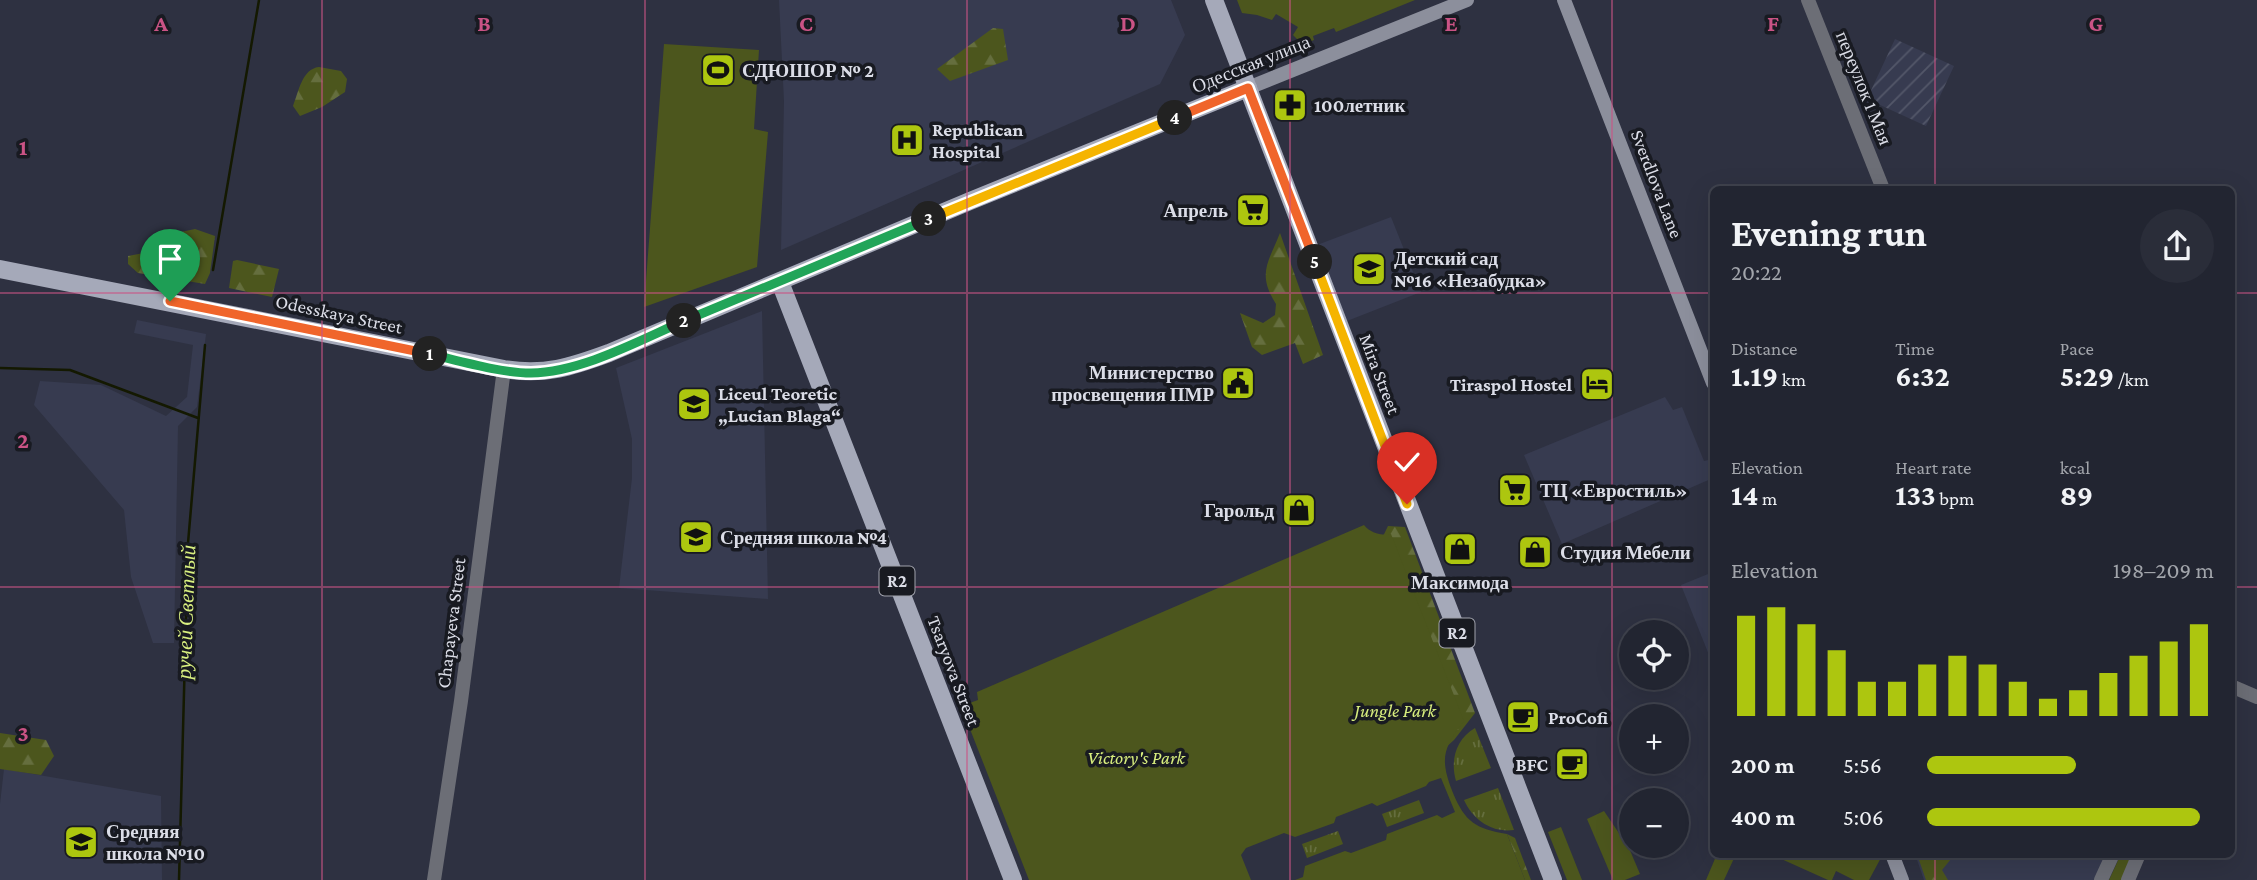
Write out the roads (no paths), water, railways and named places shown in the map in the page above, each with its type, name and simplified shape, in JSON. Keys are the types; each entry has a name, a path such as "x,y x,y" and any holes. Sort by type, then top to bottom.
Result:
{"main road":[{"name":"Mira Street","path":"1214,0 1553,880"},
{"name":"Одесская улица","path":"780,282 983,196 1467,0"},
{"name":"Sverdlova Lane","path":"1564,0 1710,375"},
{"name":"Odesskaya Street","path":"0,269 528,373 572,367 780,282"},
{"name":"Tsaryova Street","path":"780,282 1013,880"},
{"path":"1894,858 1902,880"}],"street":[{"name":"переулок 1 Мая","path":"1808,0 1882,186"},
{"name":"Chapayeva Street","path":"434,880 461,701 504,369"},
{"path":"2235,688 2257,697"},
{"path":"2101,880 2111,858"},
{"path":"2128,880 2137,858"}],"waterway":[{"name":"ручей Светлый","path":"213,270 259,0"},
{"name":"ручей Светлый","path":"179,880 188,543 205,345"},
{"path":"0,368 70,370 198,418"}],"place":[{"name":"СДЮШОР № 2","path":"718,70"},
{"name":"100летник","path":"1290,105"},
{"name":"Republican Hospital","path":"907,140"},
{"name":"Апрель","path":"1253,210"},
{"name":"Детский сад №16 «Незабудка»","path":"1369,269"},
{"name":"Министерство просвещения ПМР","path":"1238,383"},
{"name":"Tiraspol Hostel","path":"1597,384"},
{"name":"Liceul Teoretic „Lucian Blaga“","path":"694,404"},
{"name":"ТЦ «Евростиль»","path":"1515,490"},
{"name":"Гарольд","path":"1299,510"},
{"name":"Средняя школа №4","path":"696,537"},
{"name":"Максимода","path":"1460,549"},
{"name":"Студия Мебели","path":"1535,552"},
{"name":"ProCofi","path":"1523,717"},
{"name":"BFC","path":"1572,764"},
{"name":"Средняя школа №10","path":"81,842"}],"park label":[{"name":"Jungle Park","path":"1395,710"},
{"name":"Victory's Park","path":"1136,757"}]}
